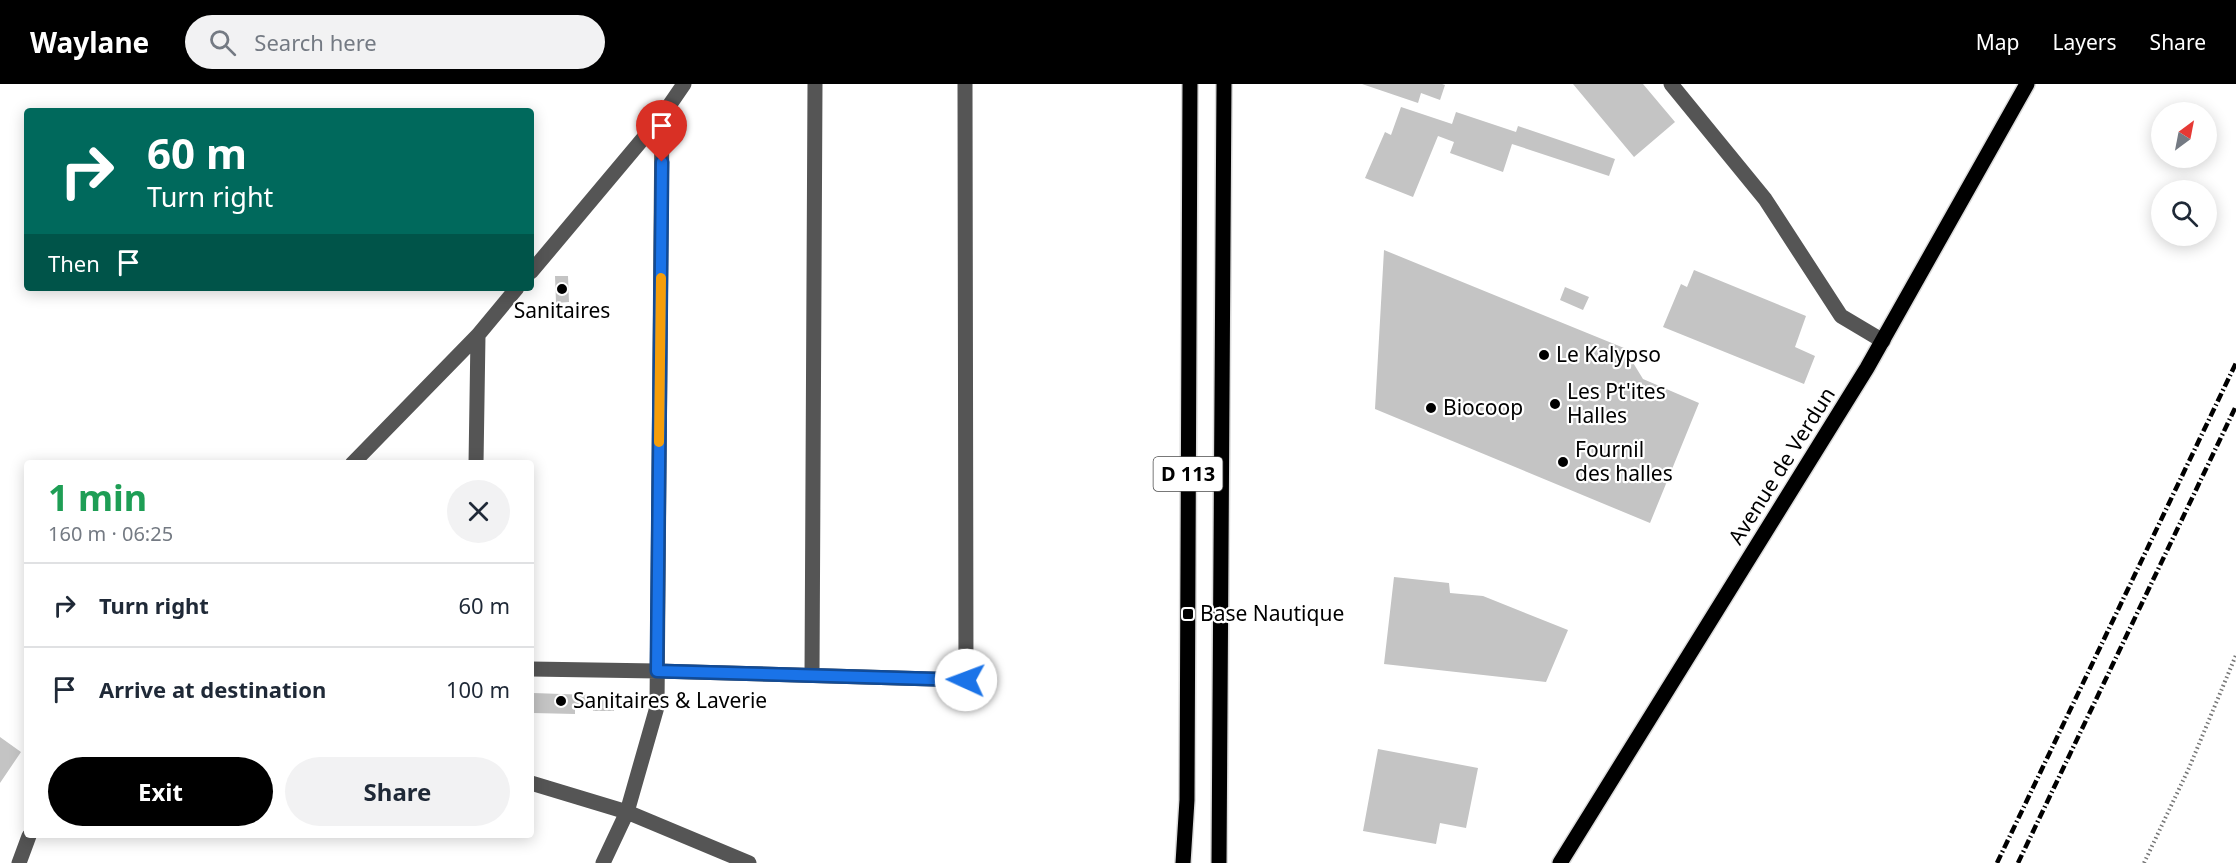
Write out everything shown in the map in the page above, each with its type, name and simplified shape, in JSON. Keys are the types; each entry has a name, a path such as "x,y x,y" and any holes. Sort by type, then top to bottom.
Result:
{"main road":[{"name":"D 113","path":"1183,863 1187,800 1190,84"},
{"name":"D 113","path":"1219,863 1224,84"},
{"name":"Avenue de Verdun","path":"1560,863 1883,341 2027,84"}],"street":[{"path":"534,268 663,116 684,84"},
{"path":"812,675 815,84"},
{"path":"534,669 966,680 965,84"},
{"path":"1671,84 1765,199 1841,315 1883,341"},
{"path":"603,863 627,812 657,706 663,116"},
{"path":"356,460 478,334 514,291"},
{"path":"476,460 478,334"},
{"path":"534,784 627,812 749,863"},
{"path":"19,863 29,838"}],"path":[{"path":"2144,863 2189,768 2236,655"}],"building":[{"path":"1362,84 1445,85 1440,100 1421,93 1418,103"},
{"path":"1573,84 1643,84 1675,122 1634,157"},
{"path":"1401,107 1452,124 1456,112 1516,132 1518,126 1615,159 1609,176 1512,144 1503,172 1450,153 1454,142 1438,136 1413,197 1365,178 1385,132 1391,135"},
{"path":"1384,250 1624,348 1643,379 1699,403 1650,523 1375,409"},
{"path":"1694,270 1806,316 1795,347 1815,356 1804,384 1663,327 1681,284 1687,287"},
{"name":"Sanitaires","path":"555,276 568,276 569,302 556,303"},
{"path":"1565,287 1589,297 1583,310 1560,300"},
{"path":"1394,577 1449,583 1450,593 1483,596 1568,630 1546,682 1384,664"},
{"name":"Sanitaires & Laverie","path":"534,693 590,695 590,706 575,706 575,714 534,713"},
{"path":"592,699 614,699 614,711 593,711"},
{"path":"0,737 21,752 0,783"},
{"path":"1378,749 1478,768 1466,828 1440,823 1436,844 1363,831"}],"railway":[{"path":"1997,863 2236,363"},
{"path":"2018,863 2236,406"}],"slow traffic":[{"path":"659,442 661,278"}],"place":[{"name":"Sanitaires","path":"562,289"},
{"name":"Le Kalypso","path":"1544,355"},
{"name":"Les Pt'ites Halles","path":"1555,404"},
{"name":"Biocoop","path":"1431,408"},
{"name":"Fournil des halles","path":"1563,462"},
{"name":"Base Nautique","path":"1188,614"},
{"name":"Sanitaires & Laverie","path":"561,701"}],"route":[{"path":"662,162 657,671 966,680"}]}
